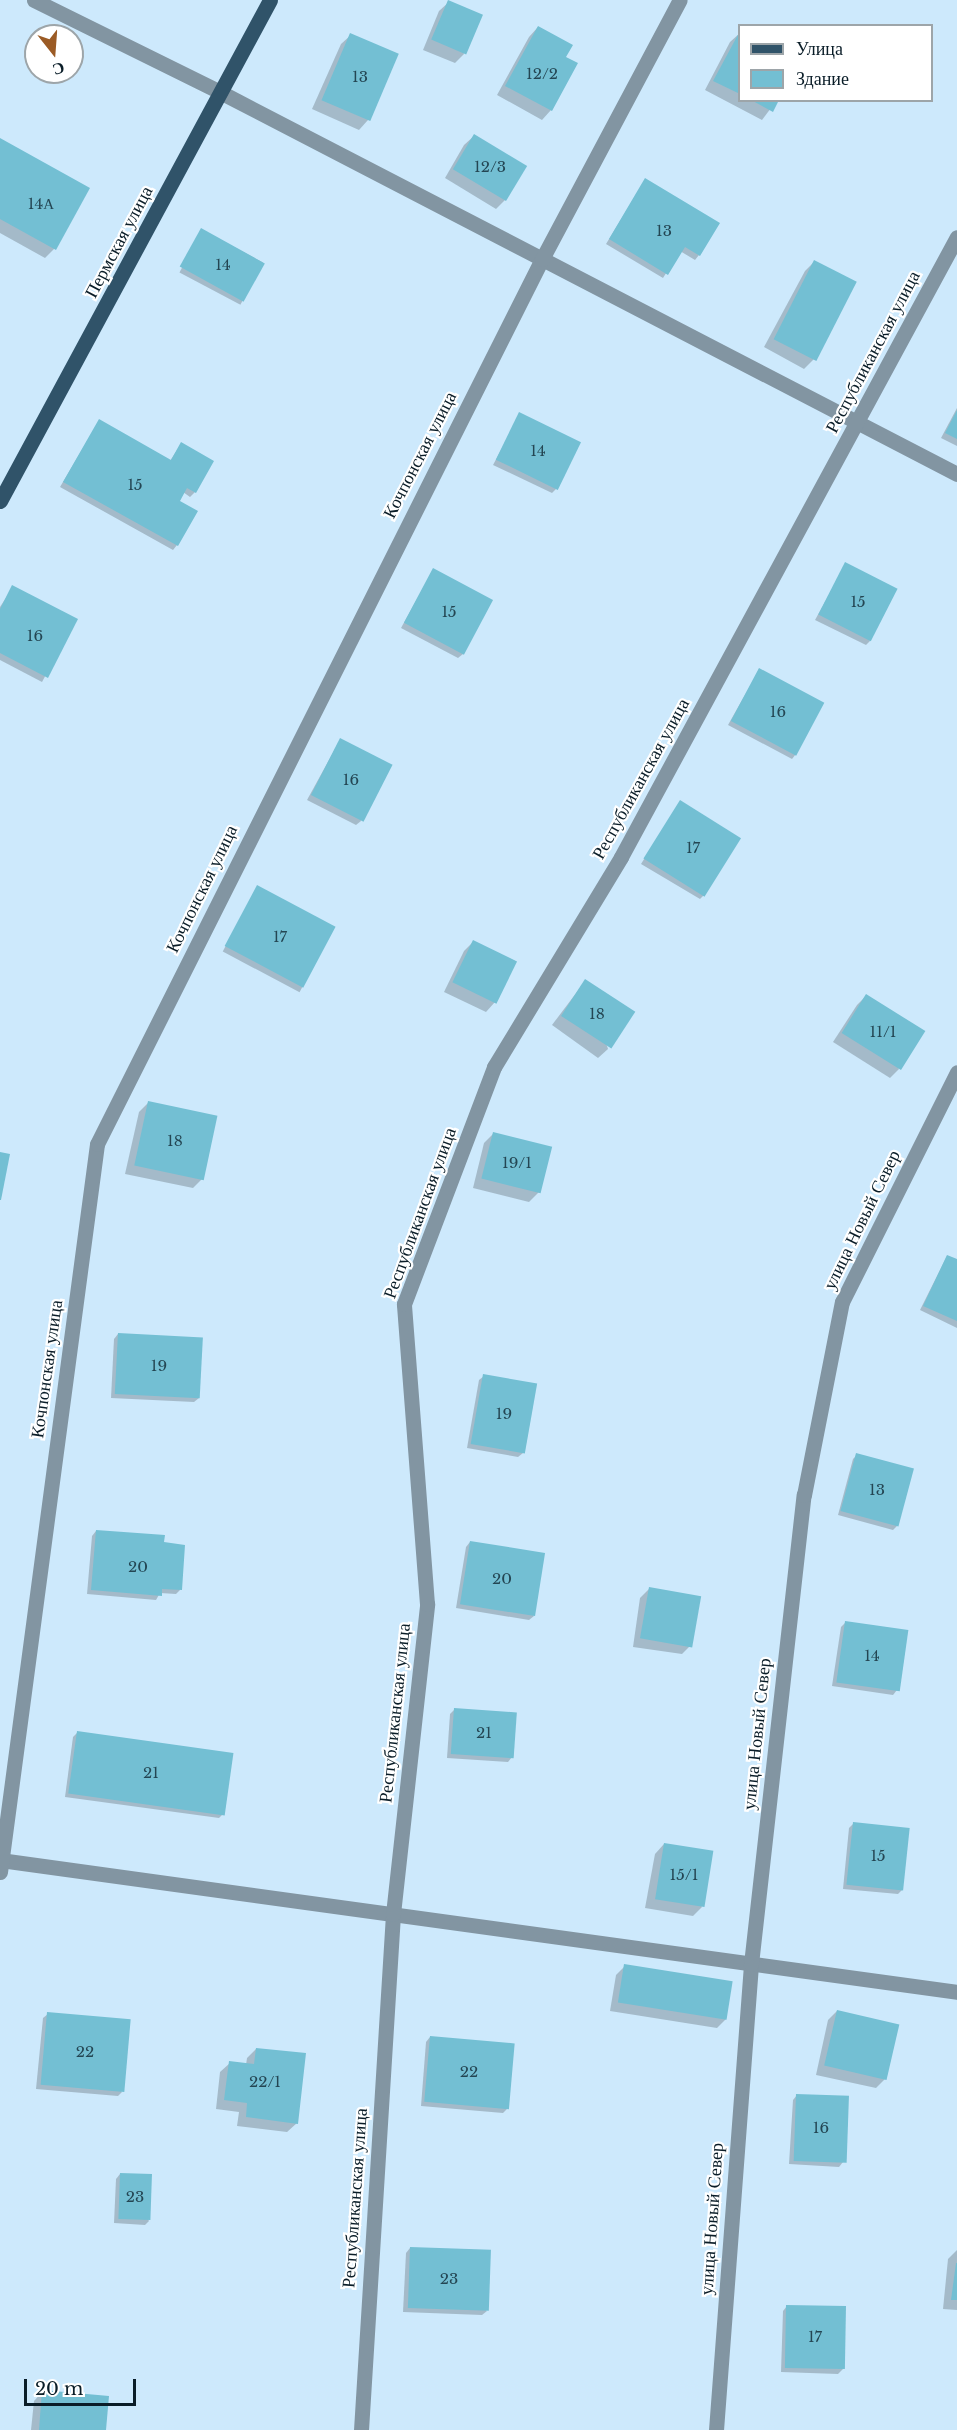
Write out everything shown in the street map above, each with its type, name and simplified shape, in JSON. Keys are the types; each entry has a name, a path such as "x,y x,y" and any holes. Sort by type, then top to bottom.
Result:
{"main road":[{"name":"Пермская улица","path":"0,501 222,93 270,0"}],"street":[{"path":"33,0 222,93 957,474"},
{"name":"Кочпонская улица","path":"0,1872 97,1144 542,259 680,0"},
{"name":"Республиканская улица","path":"361,2430 393,1914 427,1604 404,1304 494,1066 621,857 957,237"},
{"name":"улица Новый Север","path":"716,2430 752,1964 804,1495 842,1302 957,1072"},
{"path":"0,1860 957,1992"}],"building":[{"path":"448,0 483,15 466,54 431,40"},
{"path":"538,26 573,45 566,57 578,63 552,111 505,86"},
{"path":"350,33 399,54 370,121 321,100"},
{"path":"738,35 738,93 713,81"},
{"path":"755,102 778,102 773,112"},
{"path":"474,134 527,166 506,201 453,169"},
{"path":"0,138 90,188 56,250 0,219"},
{"path":"645,178 720,223 700,256 685,247 668,275 609,239"},
{"path":"201,228 265,263 244,302 180,266"},
{"path":"814,260 857,282 816,361 774,339"},
{"path":"957,410 957,439 945,433"},
{"path":"519,412 581,442 558,490 496,460"},
{"path":"99,419 171,460 181,442 214,461 196,493 187,488 180,501 198,511 178,546 63,482"},
{"path":"845,562 898,589 871,641 818,615"},
{"path":"433,568 493,600 464,655 404,623"},
{"path":"12,585 78,619 48,678 0,653 0,609"},
{"path":"759,668 824,703 796,756 731,721"},
{"path":"340,738 393,765 364,822 311,795"},
{"path":"680,800 741,838 704,897 643,859"},
{"path":"257,885 336,927 303,988 225,946"},
{"path":"473,940 517,961 496,1004 452,982"},
{"path":"585,979 635,1012 611,1049 561,1016"},
{"path":"866,994 925,1031 901,1070 842,1033"},
{"path":"148,1101 217,1116 204,1180 134,1166"},
{"path":"493,1132 552,1147 541,1193 481,1179"},
{"path":"0,1152 10,1154 1,1200 0,1200"},
{"path":"947,1255 957,1259 957,1321 923,1306"},
{"path":"118,1333 203,1337 200,1398 115,1394"},
{"path":"483,1374 537,1384 525,1453 471,1444"},
{"path":"856,1453 914,1469 898,1526 840,1511"},
{"path":"96,1530 165,1535 164,1542 185,1545 182,1590 162,1589 162,1596 91,1590"},
{"path":"470,1541 545,1553 535,1616 460,1604"},
{"path":"649,1587 701,1596 692,1647 640,1638"},
{"path":"845,1621 908,1630 900,1691 836,1682"},
{"path":"454,1708 517,1712 514,1758 451,1754"},
{"path":"77,1731 233,1753 225,1815 68,1793"},
{"path":"853,1822 910,1828 903,1891 846,1885"},
{"path":"664,1843 713,1851 704,1907 655,1899"},
{"path":"624,1964 733,1981 727,2020 618,2003"},
{"path":"837,2010 899,2024 887,2080 824,2066"},
{"path":"47,2012 131,2019 124,2092 41,2085"},
{"path":"430,2036 515,2043 509,2109 424,2102"},
{"path":"256,2048 306,2053 298,2124 246,2117 247,2103 224,2100 229,2061 254,2064"},
{"path":"796,2094 849,2096 847,2163 794,2161"},
{"path":"120,2173 152,2174 150,2220 118,2219"},
{"path":"410,2247 491,2250 489,2311 408,2308"},
{"path":"956,2263 957,2300 951,2300"},
{"path":"786,2305 846,2306 845,2369 785,2368"},
{"path":"42,2390 109,2396 106,2430 39,2430"}]}
